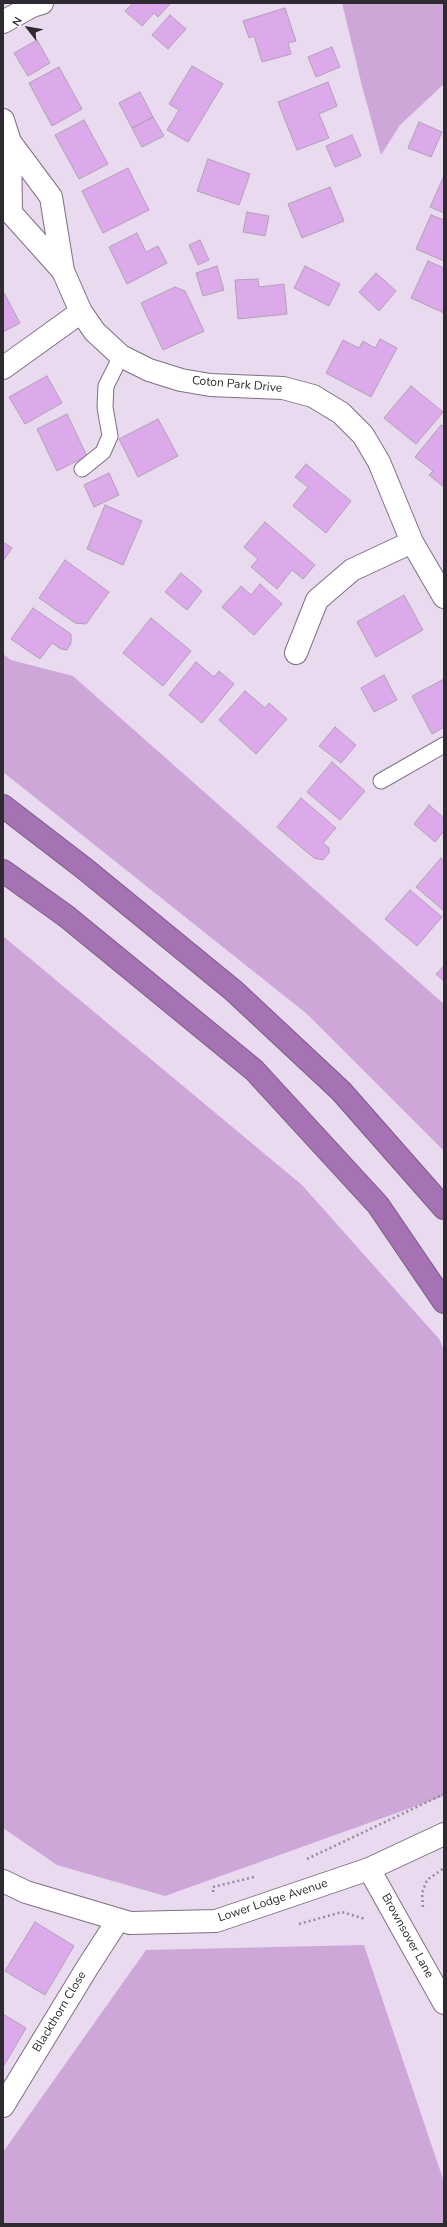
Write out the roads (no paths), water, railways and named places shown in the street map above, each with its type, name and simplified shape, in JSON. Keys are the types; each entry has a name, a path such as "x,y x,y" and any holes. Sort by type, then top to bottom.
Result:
{"highway":[{"path":"3,806 85,869 234,991 341,1091 444,1208"},
{"path":"3,871 66,916 254,1070 378,1205 444,1302"}],"street":[{"path":"3,22 32,6 42,3"},
{"name":"Coton Park Drive","path":"3,121 10,142 50,197 63,271 81,312 95,332 122,356 149,370 181,380 210,385 283,388 313,396 341,413 363,435 379,462 412,542 444,597"},
{"name":"Coton Park Drive","path":"10,142 11,213 63,271"},
{"path":"3,368 81,312"},
{"path":"296,653 317,600 352,570 412,542"},
{"name":"Lower Lodge Avenue","path":"3,1881 26,1892 130,1923 210,1921 369,1869 444,1834"},
{"name":"Brownsover Lane","path":"369,1869 444,2003"},
{"name":"Blackthorn Close","path":"3,2106 86,1968 118,1920"}],"lane":[{"path":"82,469 103,452 110,436 104,407 106,386 122,356"},
{"path":"381,781 444,745"}]}
